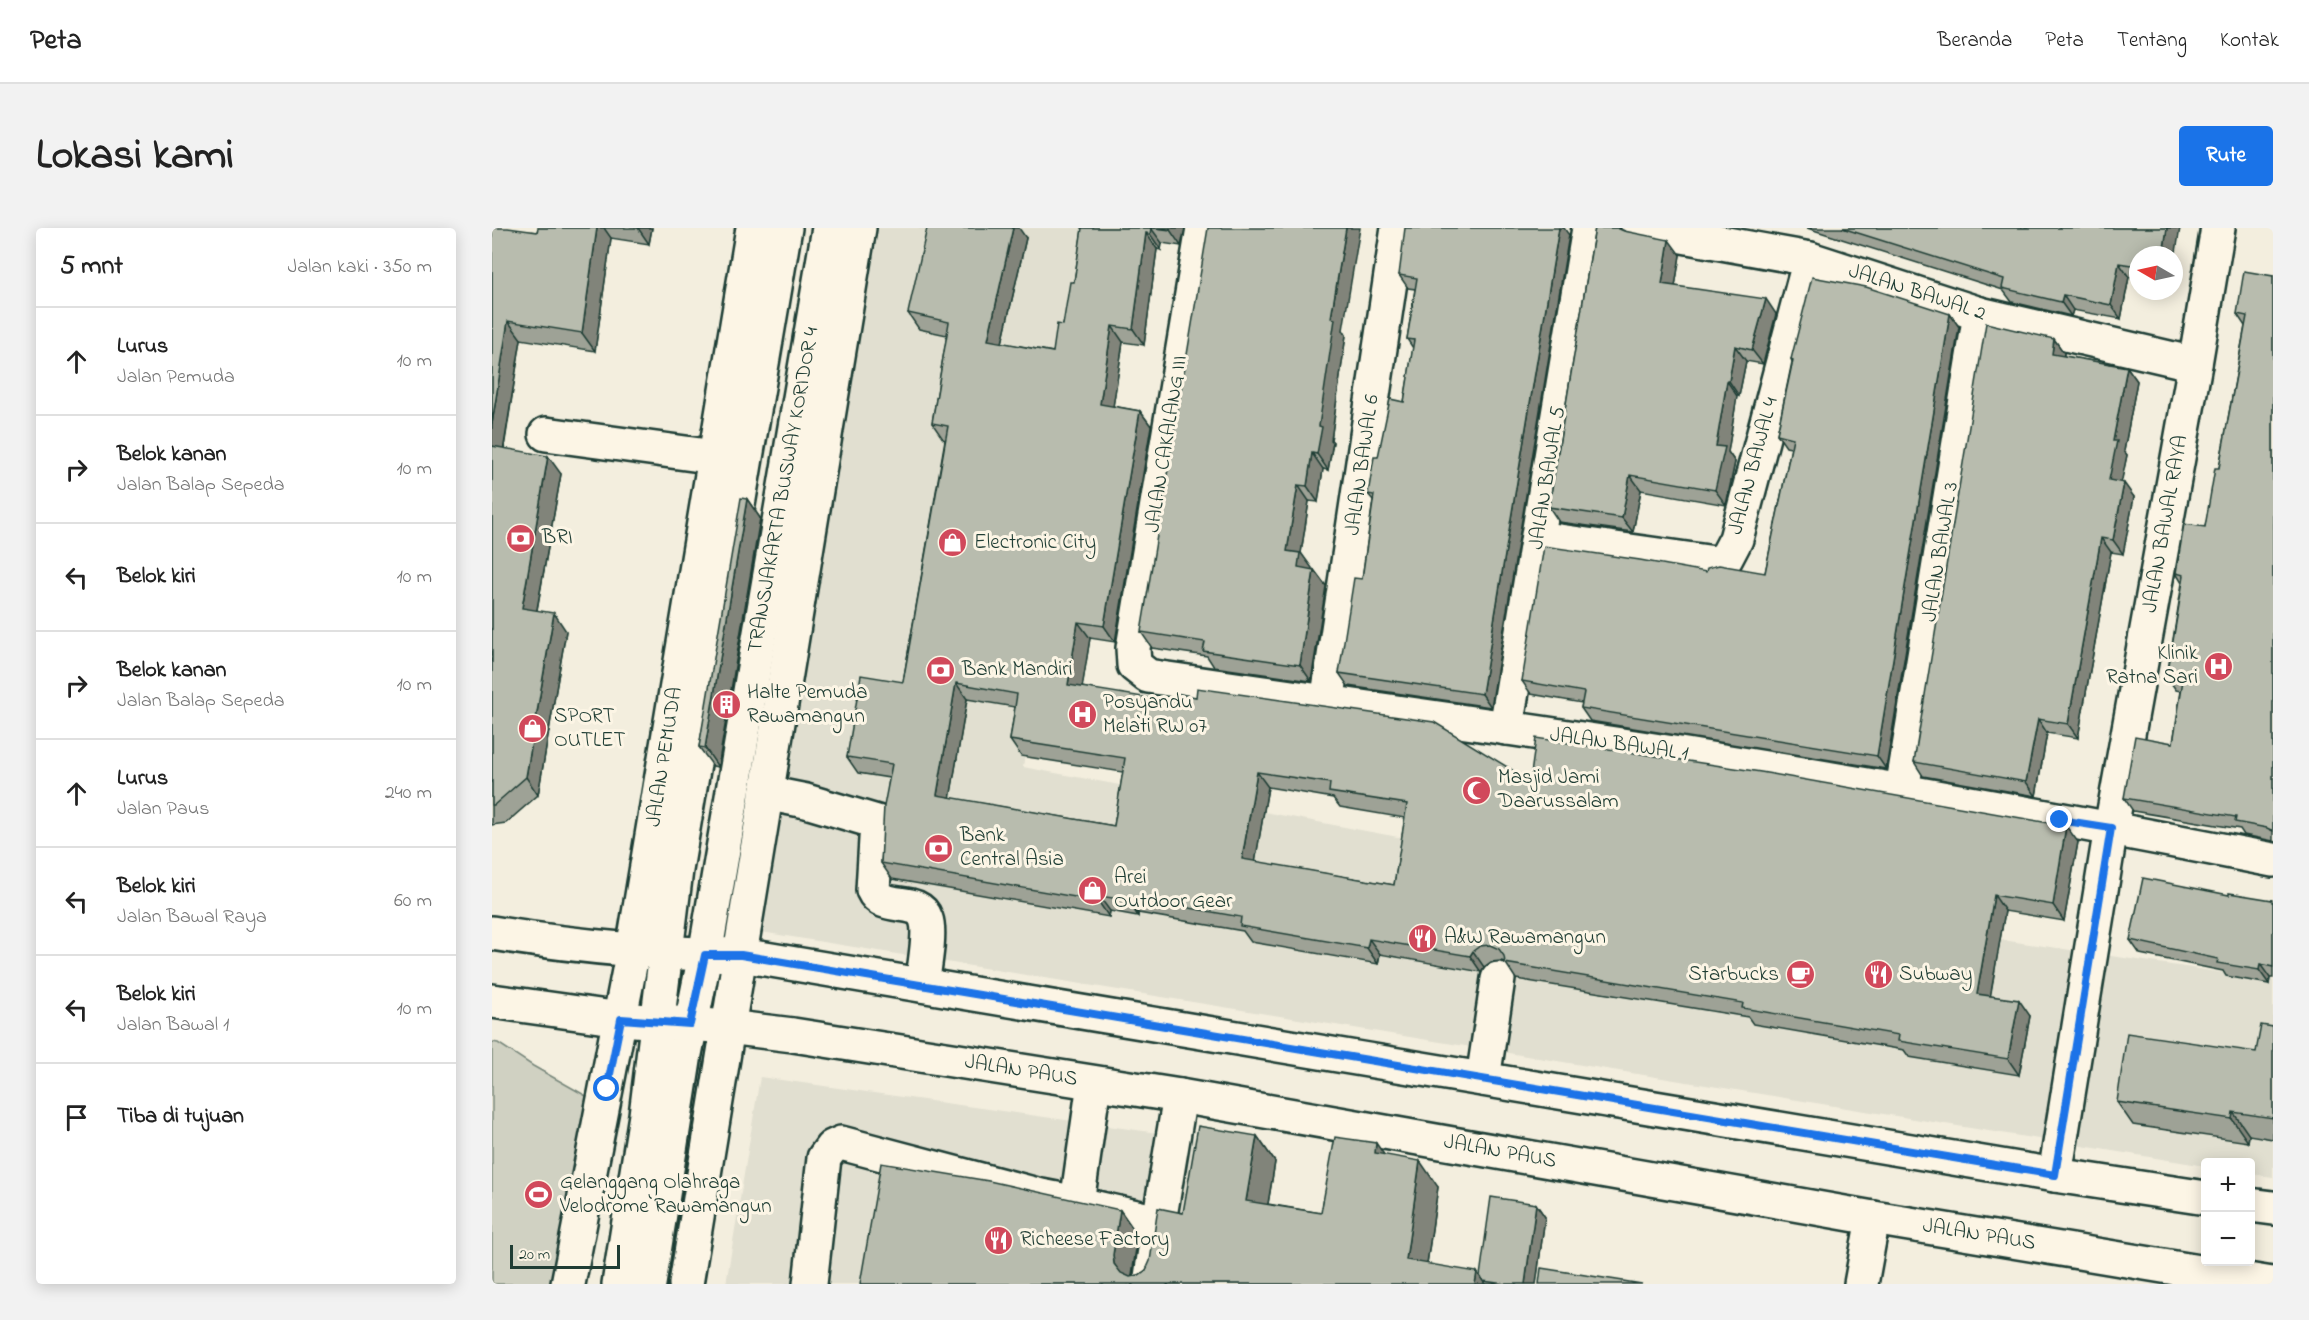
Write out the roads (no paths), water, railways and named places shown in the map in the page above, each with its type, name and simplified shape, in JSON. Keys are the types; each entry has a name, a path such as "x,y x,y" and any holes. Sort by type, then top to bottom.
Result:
{"main road":[{"name":"JALAN PEMUDA","path":"568,1284 621,1019 753,228"},
{"name":"TRANSJAKARTA BUSWAY KORIDOR 4","path":"619,1284 645,1126 680,847 785,228"},
{"name":"TRANSJAKARTA BUSWAY KORIDOR 4","path":"650,1284 690,1024 705,955 829,228"},
{"path":"686,1284 859,228"},
{"name":"JALAN CAKALANG III","path":"1132,660 1132,648 1203,228"},
{"name":"JALAN BAWAL 6","path":"1328,703 1398,228"},
{"name":"JALAN BAWAL 5","path":"1506,728 1589,228"},
{"name":"JALAN BAWAL 2","path":"1638,228 1809,259 1980,314 2195,364"},
{"name":"JALAN BAWAL RAYA","path":"2055,1175 2111,828 2218,228"},
{"name":"JALAN BAWAL 4","path":"1538,538 1715,563 1726,558 1736,539 1809,259"},
{"name":"JALAN BAWAL 3","path":"1902,790 1980,314"},
{"path":"546,434 714,457"},
{"name":"JALAN BAWAL 1","path":"1132,660 1138,669 1148,676 1506,728 1902,790 2273,860"},
{"path":"766,793 806,801 877,822 873,890 876,897 883,901 913,906 923,912 928,921 922,985"},
{"path":"492,933 552,943 666,953 741,955 2055,1175 2201,1197"},
{"path":"1483,1079 1498,979"},
{"name":"JALAN PAUS","path":"492,1001 621,1019 728,1027 793,1035 1180,1096 1874,1218 2169,1276 2272,1284"},
{"path":"1077,1203 1094,1083"},
{"path":"1150,1284 1180,1096"},
{"path":"810,1284 824,1158 828,1150 841,1143 1041,1196 1159,1222"},
{"path":"2255,1206 2273,1208"},
{"path":"1861,1284 1874,1218"}],"place":[{"name":"BRI","path":"521,538"},
{"name":"Electronic City","path":"953,543"},
{"name":"Klinik Ratna Sari","path":"2219,666"},
{"name":"Bank Mandiri","path":"941,670"},
{"name":"Halte Pemuda Rawamangun","path":"726,705"},
{"name":"Posyandu Melati RW 07","path":"1082,715"},
{"name":"SPORT OUTLET","path":"533,729"},
{"name":"Masjid Jami Daarussalam","path":"1477,790"},
{"name":"Bank Central Asia","path":"939,848"},
{"name":"Arei Outdoor Gear","path":"1093,890"},
{"name":"A&W Rawamangun","path":"1423,938"},
{"name":"Starbucks","path":"1800,975"},
{"name":"Subway","path":"1878,975"},
{"name":"Gelanggang Olahraga Velodrome Rawamangun","path":"539,1195"},
{"name":"Richeese Factory","path":"999,1240"}]}
